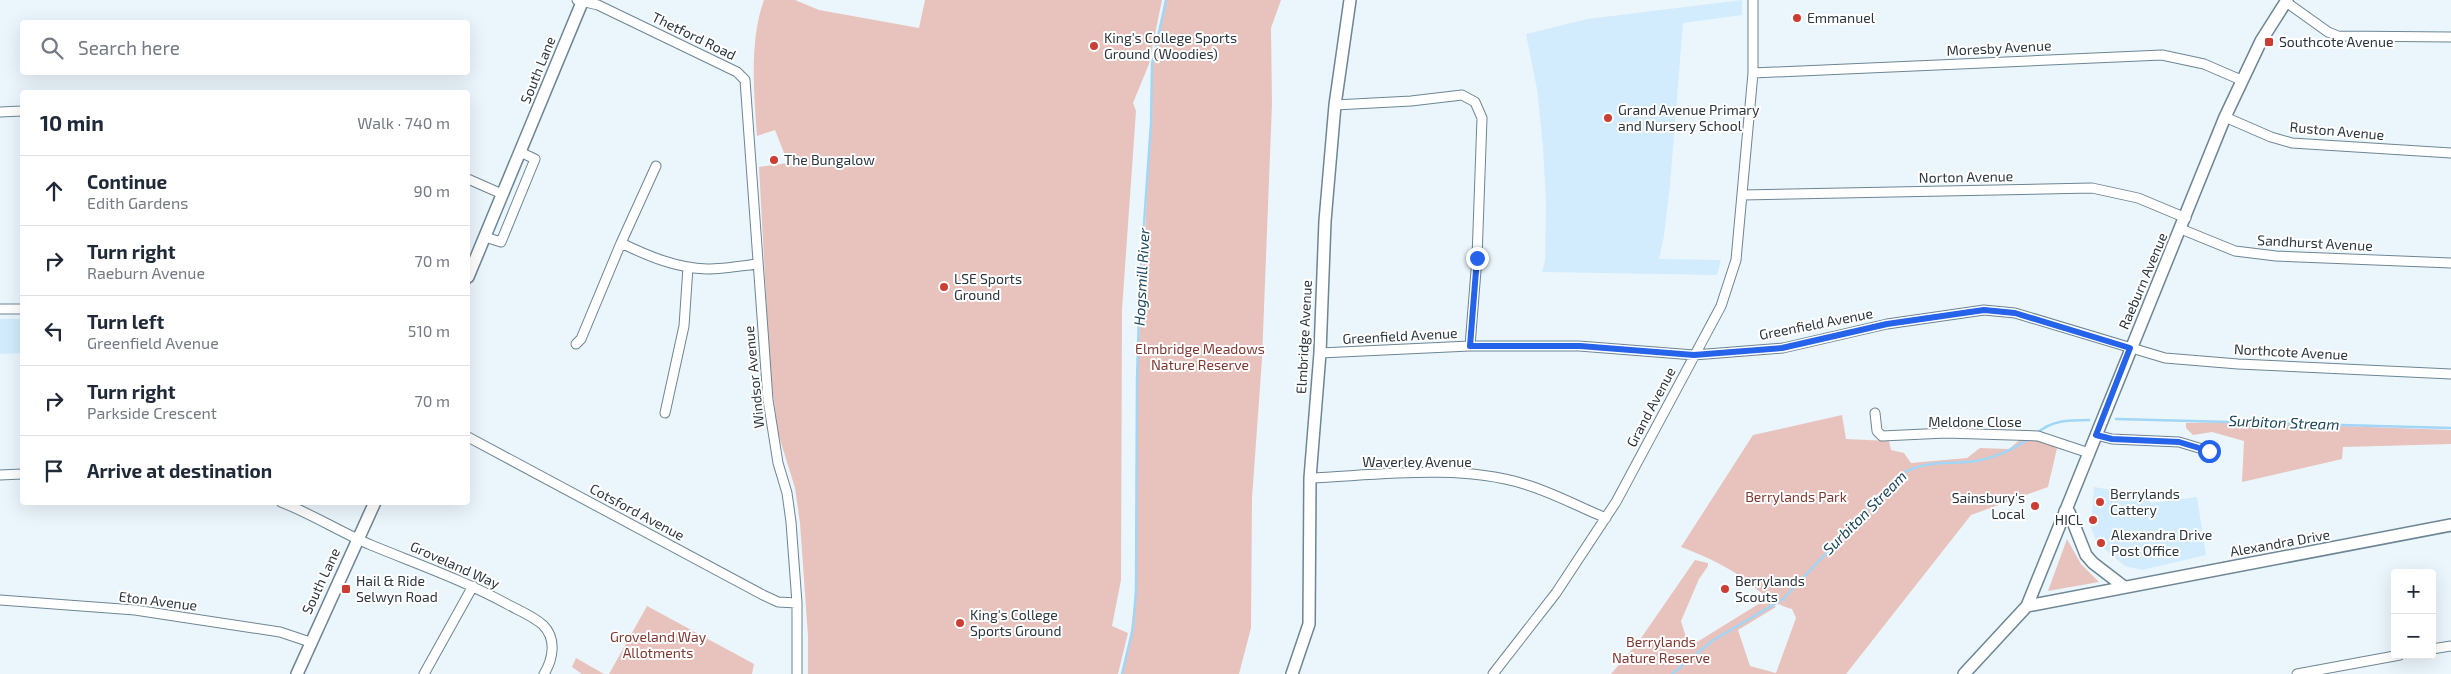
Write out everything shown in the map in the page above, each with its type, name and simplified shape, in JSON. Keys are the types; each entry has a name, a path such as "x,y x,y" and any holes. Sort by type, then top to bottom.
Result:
{"street":[{"name":"Thetford Road","path":"581,0 598,5 743,76"},
{"name":"South Lane","path":"470,272 581,0"},
{"name":"Elmbridge Avenue","path":"1292,674 1309,624 1310,478 1320,353 1325,221 1335,105 1350,0"},
{"name":"Grand Avenue","path":"1493,674 1556,593 1616,502 1721,306 1731,282 1736,260 1753,73 1753,0"},
{"path":"2286,1 2328,32 2338,36 2451,37"},
{"name":"Raeburn Avenue","path":"1964,674 2027,606 2130,348 2186,218 2225,117 2241,80 2286,1"},
{"name":"Moresby Avenue","path":"1753,73 2162,54 2204,64 2241,80"},
{"name":"Windsor Avenue","path":"743,76 745,80 768,400 778,464 787,493 797,603 797,674"},
{"path":"1335,105 1411,101 1462,95 1474,102 1482,118 1477,258 1470,346"},
{"path":"0,112 20,111"},
{"name":"Ruston Avenue","path":"2225,117 2270,137 2292,143 2451,153"},
{"path":"485,237 501,242 535,159 520,152"},
{"path":"576,344 581,340 620,243 656,166"},
{"path":"470,180 502,194"},
{"name":"Norton Avenue","path":"1742,195 2092,188 2138,198 2186,218"},
{"name":"Sandhurst Avenue","path":"2181,229 2235,251 2268,255 2451,263"},
{"path":"620,243 670,264 688,267 708,269 758,264"},
{"path":"665,413 684,326 688,267"},
{"path":"0,309 20,309"},
{"name":"Greenfield Avenue","path":"1320,353 1470,346 1580,346 1694,355 1782,348 1887,324 1984,310 2015,313 2130,348"},
{"name":"Northcote Avenue","path":"2130,348 2165,358 2238,364 2451,374"},
{"name":"Meldone Close","path":"1875,413 1877,431 1882,436 1946,433 2038,436 2089,454"},
{"path":"2096,435 2112,439 2179,442 2209,451"},
{"name":"Cotsford Avenue","path":"470,438 763,595 778,602 797,603"},
{"name":"Waverley Avenue","path":"1310,478 1443,473 1485,476 1524,484 1606,518"},
{"path":"0,475 20,474"},
{"name":"Groveland Way","path":"287,505 358,539 473,586 543,625 551,637 553,649 549,665 544,674"},
{"name":"South Lane","path":"298,674 310,642 374,505"},
{"path":"2065,511 2069,512 2086,555 2093,563 2123,586"},
{"name":"Alexandra Drive","path":"2027,606 2123,586 2327,550 2451,525"},
{"path":"424,674 473,586"},
{"name":"Eton Avenue","path":"0,600 135,610 280,632 310,642"},
{"path":"2436,648 2451,646"},
{"path":"2297,674 2391,657"}],"shaded area":[{"name":"Grand Avenue Primary and Nursery School","path":"1742,0 1742,15 1683,23 1670,185 1664,236 1659,259 1721,260 1717,275 1542,272 1545,260 1546,204 1543,146 1537,89 1526,34 1587,19"},
{"path":"0,319 20,319 20,353 0,354"},
{"path":"2094,487 2138,494 2151,503 2197,497 2206,555 2142,570 2125,566 2097,543 2091,528"}],"green space":[{"name":"LSE Sports Ground","path":"764,0 795,0 819,10 919,28 925,0 1162,0 1149,64 1133,103 1136,111 1122,310 1121,580 1112,626 1128,633 1118,674 808,674 808,636 800,523 795,488 778,433 770,370 759,167 788,163 775,130 757,136 754,50 759,16"},
{"name":"Elmbridge Meadows Nature Reserve","path":"1166,0 1281,0 1271,28 1272,104 1262,359 1252,498 1251,628 1239,674 1122,674 1129,645 1136,590 1137,380 1151,123 1152,64"},
{"name":"Berrylands Park","path":"1842,415 1846,439 1889,441 1891,450 1904,453 1911,463 1967,458 1980,448 2009,449 2023,437 2058,444 2048,487 1971,515 1846,674 1611,674 1639,641 1695,560 1708,563 1708,566 1699,579 1681,621 1689,647 1765,600 1776,607 1738,630 1750,666 1776,673 1796,618 1792,609 1770,599 1724,566 1681,547 1753,435"},
{"path":"2230,422 2451,430 2451,444 2343,447 2342,459 2242,482 2244,441 2212,432 2193,435 2186,428 2186,423"},
{"path":"2067,539 2081,564 2099,582 2048,591"},
{"name":"Groveland Way Allotments","path":"647,606 754,664 752,674 609,674"},
{"name":"Groveland Way Allotments","path":"576,658 604,674 582,674 572,667"}],"waterway":[{"name":"Hogsmill River","path":"1122,674 1133,628 1136,590 1137,380 1140,282 1151,123 1152,64 1166,0"},
{"name":"Surbiton Stream","path":"2116,419 2451,428"},
{"name":"Surbiton Stream","path":"2036,434 2054,423 2089,420"},
{"name":"Surbiton Stream","path":"1672,674 1712,641 1783,599 1900,475 1909,470 1928,465 1990,458 2030,438"}],"place":[{"name":"Emmanuel","path":"1797,18"},
{"name":"Southcote Avenue","path":"2269,42"},
{"name":"King's College Sports Ground (Woodies)","path":"1094,46"},
{"name":"Grand Avenue Primary and Nursery School","path":"1608,118"},
{"name":"The Bungalow","path":"774,160"},
{"name":"LSE Sports Ground","path":"944,287"},
{"name":"Berrylands Cattery","path":"2100,502"},
{"name":"Sainsbury's Local","path":"2035,506"},
{"name":"HICL","path":"2093,520"},
{"name":"Alexandra Drive Post Office","path":"2101,543"},
{"name":"Hail & Ride Selwyn Road","path":"346,589"},
{"name":"Berrylands Scouts","path":"1725,589"},
{"name":"King's College Sports Ground","path":"960,623"}],"route":[{"path":"1477,258 1470,346 1580,346 1694,355 1782,348 1887,324 1984,310 2015,313 2130,348 2096,435 2112,439 2179,442 2209,451"}],"park label":[{"name":"Berrylands Nature Reserve","path":"1661,650"}]}
